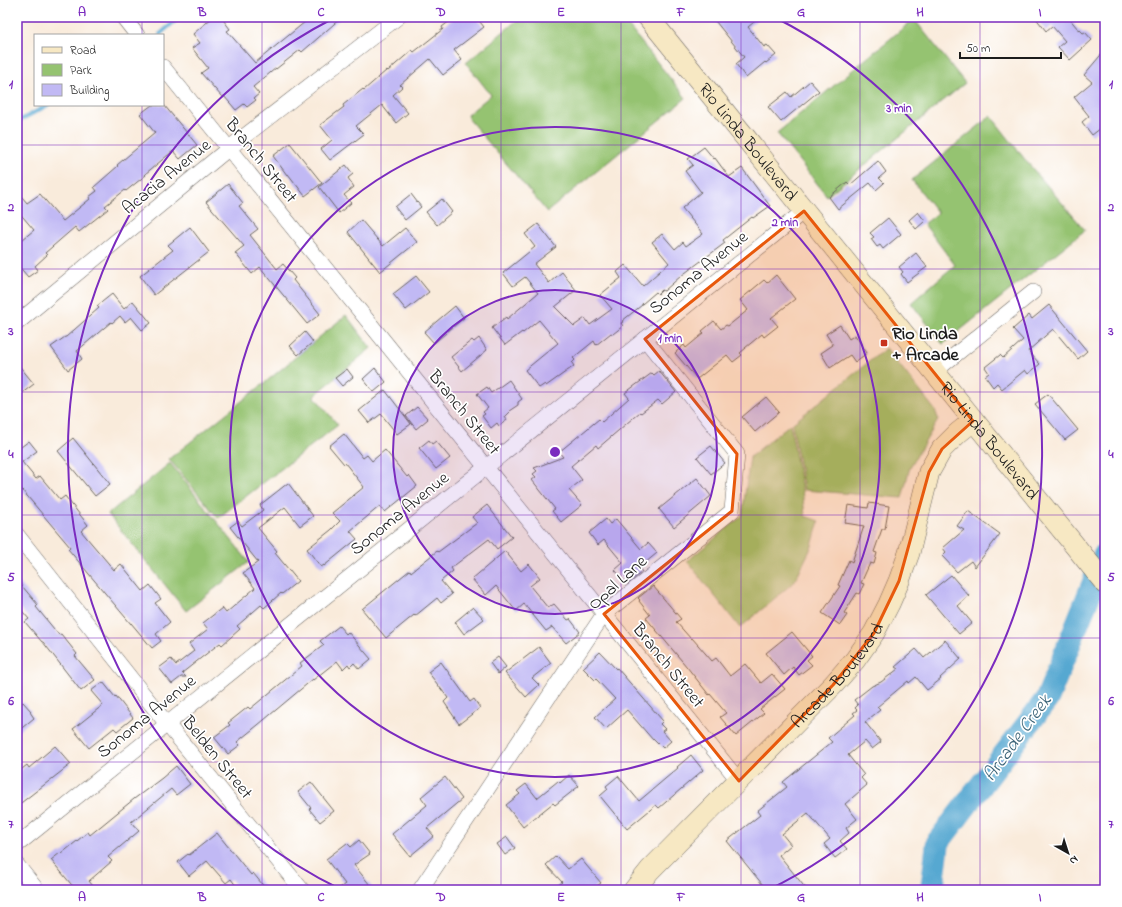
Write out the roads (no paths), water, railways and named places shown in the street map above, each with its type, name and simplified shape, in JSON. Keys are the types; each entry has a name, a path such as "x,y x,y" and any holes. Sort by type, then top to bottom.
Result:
{"main road":[{"name":"Rio Linda Boulevard","path":"648,17 1105,583"},
{"name":"Arcade Boulevard","path":"634,890 650,870 833,686 855,660 874,633 899,581 909,553 929,472 942,449 973,421"}],"street":[{"path":"123,17 136,34"},
{"name":"Acacia Avenue","path":"17,323 228,149 398,17"},
{"name":"Branch Street","path":"164,68 739,781"},
{"name":"Sonoma Avenue","path":"17,845 804,211"},
{"path":"934,372 1033,292"},
{"name":"Opal Lane","path":"420,890 604,614 732,510 738,454 645,339"},
{"name":"Belden Street","path":"17,535 167,724 302,890"},
{"path":"17,865 37,890"}],"waterway":[{"path":"160,34 180,17"},
{"path":"17,122 46,106"},
{"name":"Arcade Creek","path":"932,890 938,842 1047,699 1105,555"}],"place":[{"name":"Rio Linda + Arcade","path":"884,343"}]}
